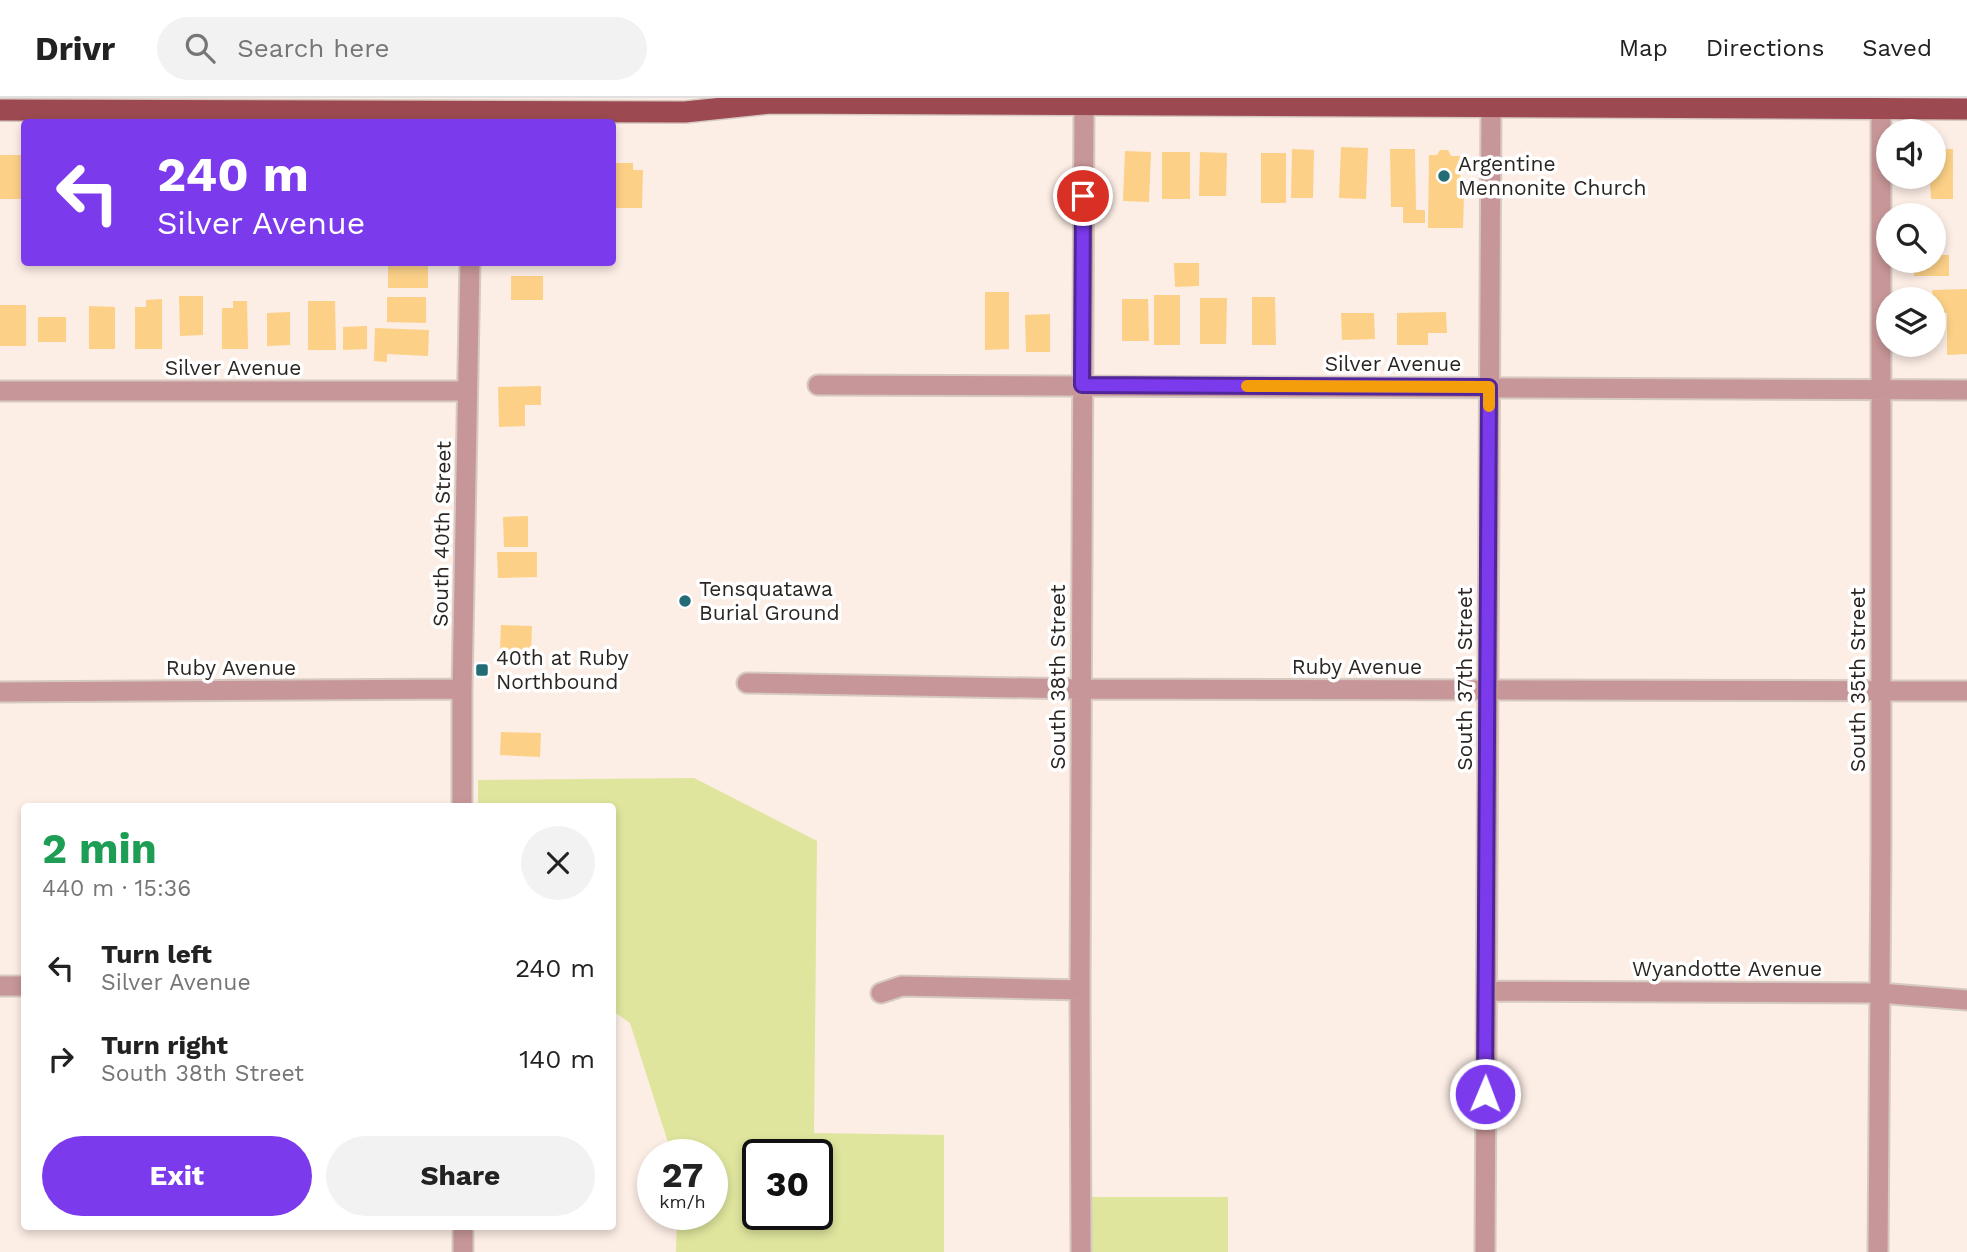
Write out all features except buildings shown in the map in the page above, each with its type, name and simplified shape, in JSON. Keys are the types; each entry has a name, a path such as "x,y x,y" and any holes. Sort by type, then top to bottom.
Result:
{"main road":[{"path":"0,110 220,104 470,117 502,105 685,112 736,102 1053,100 1084,103 1356,102 1491,107 1640,102 1881,107 1924,103 1967,109"}],"street":[{"name":"South 38th Street","path":"1081,1252 1080,689 1084,103"},
{"name":"South 37th Street","path":"1485,1252 1491,107"},
{"name":"South 35th Street","path":"1878,1252 1881,107"},
{"name":"South 40th Street","path":"462,803 470,266"},
{"name":"Silver Avenue","path":"818,385 1967,390"},
{"name":"Silver Avenue","path":"0,391 467,391"},
{"name":"Ruby Avenue","path":"747,683 1080,689 1967,691"},
{"name":"Ruby Avenue","path":"0,692 462,689"},
{"path":"0,986 21,986"},
{"path":"881,993 902,986 1080,990"},
{"name":"Wyandotte Avenue","path":"1487,991 1879,993 1967,1000"},
{"path":"463,1230 463,1252"}],"green space":[{"path":"694,778 817,841 814,1133 944,1135 944,1252 676,1252 677,1230 728,1230 728,1139 667,1139 630,1023 616,1013 616,803 478,803 478,780"},
{"path":"1090,1197 1228,1197 1228,1252 1091,1252"}],"slow traffic":[{"path":"1247,386 1489,387 1489,406"}],"place":[{"name":"Argentine Mennonite Church","path":"1444,176"},
{"name":"Tensquatawa Burial Ground","path":"685,601"},
{"name":"40th at Ruby Northbound","path":"482,670"}],"route":[{"path":"1083,196 1082,385 1489,387 1485,1094"}]}
